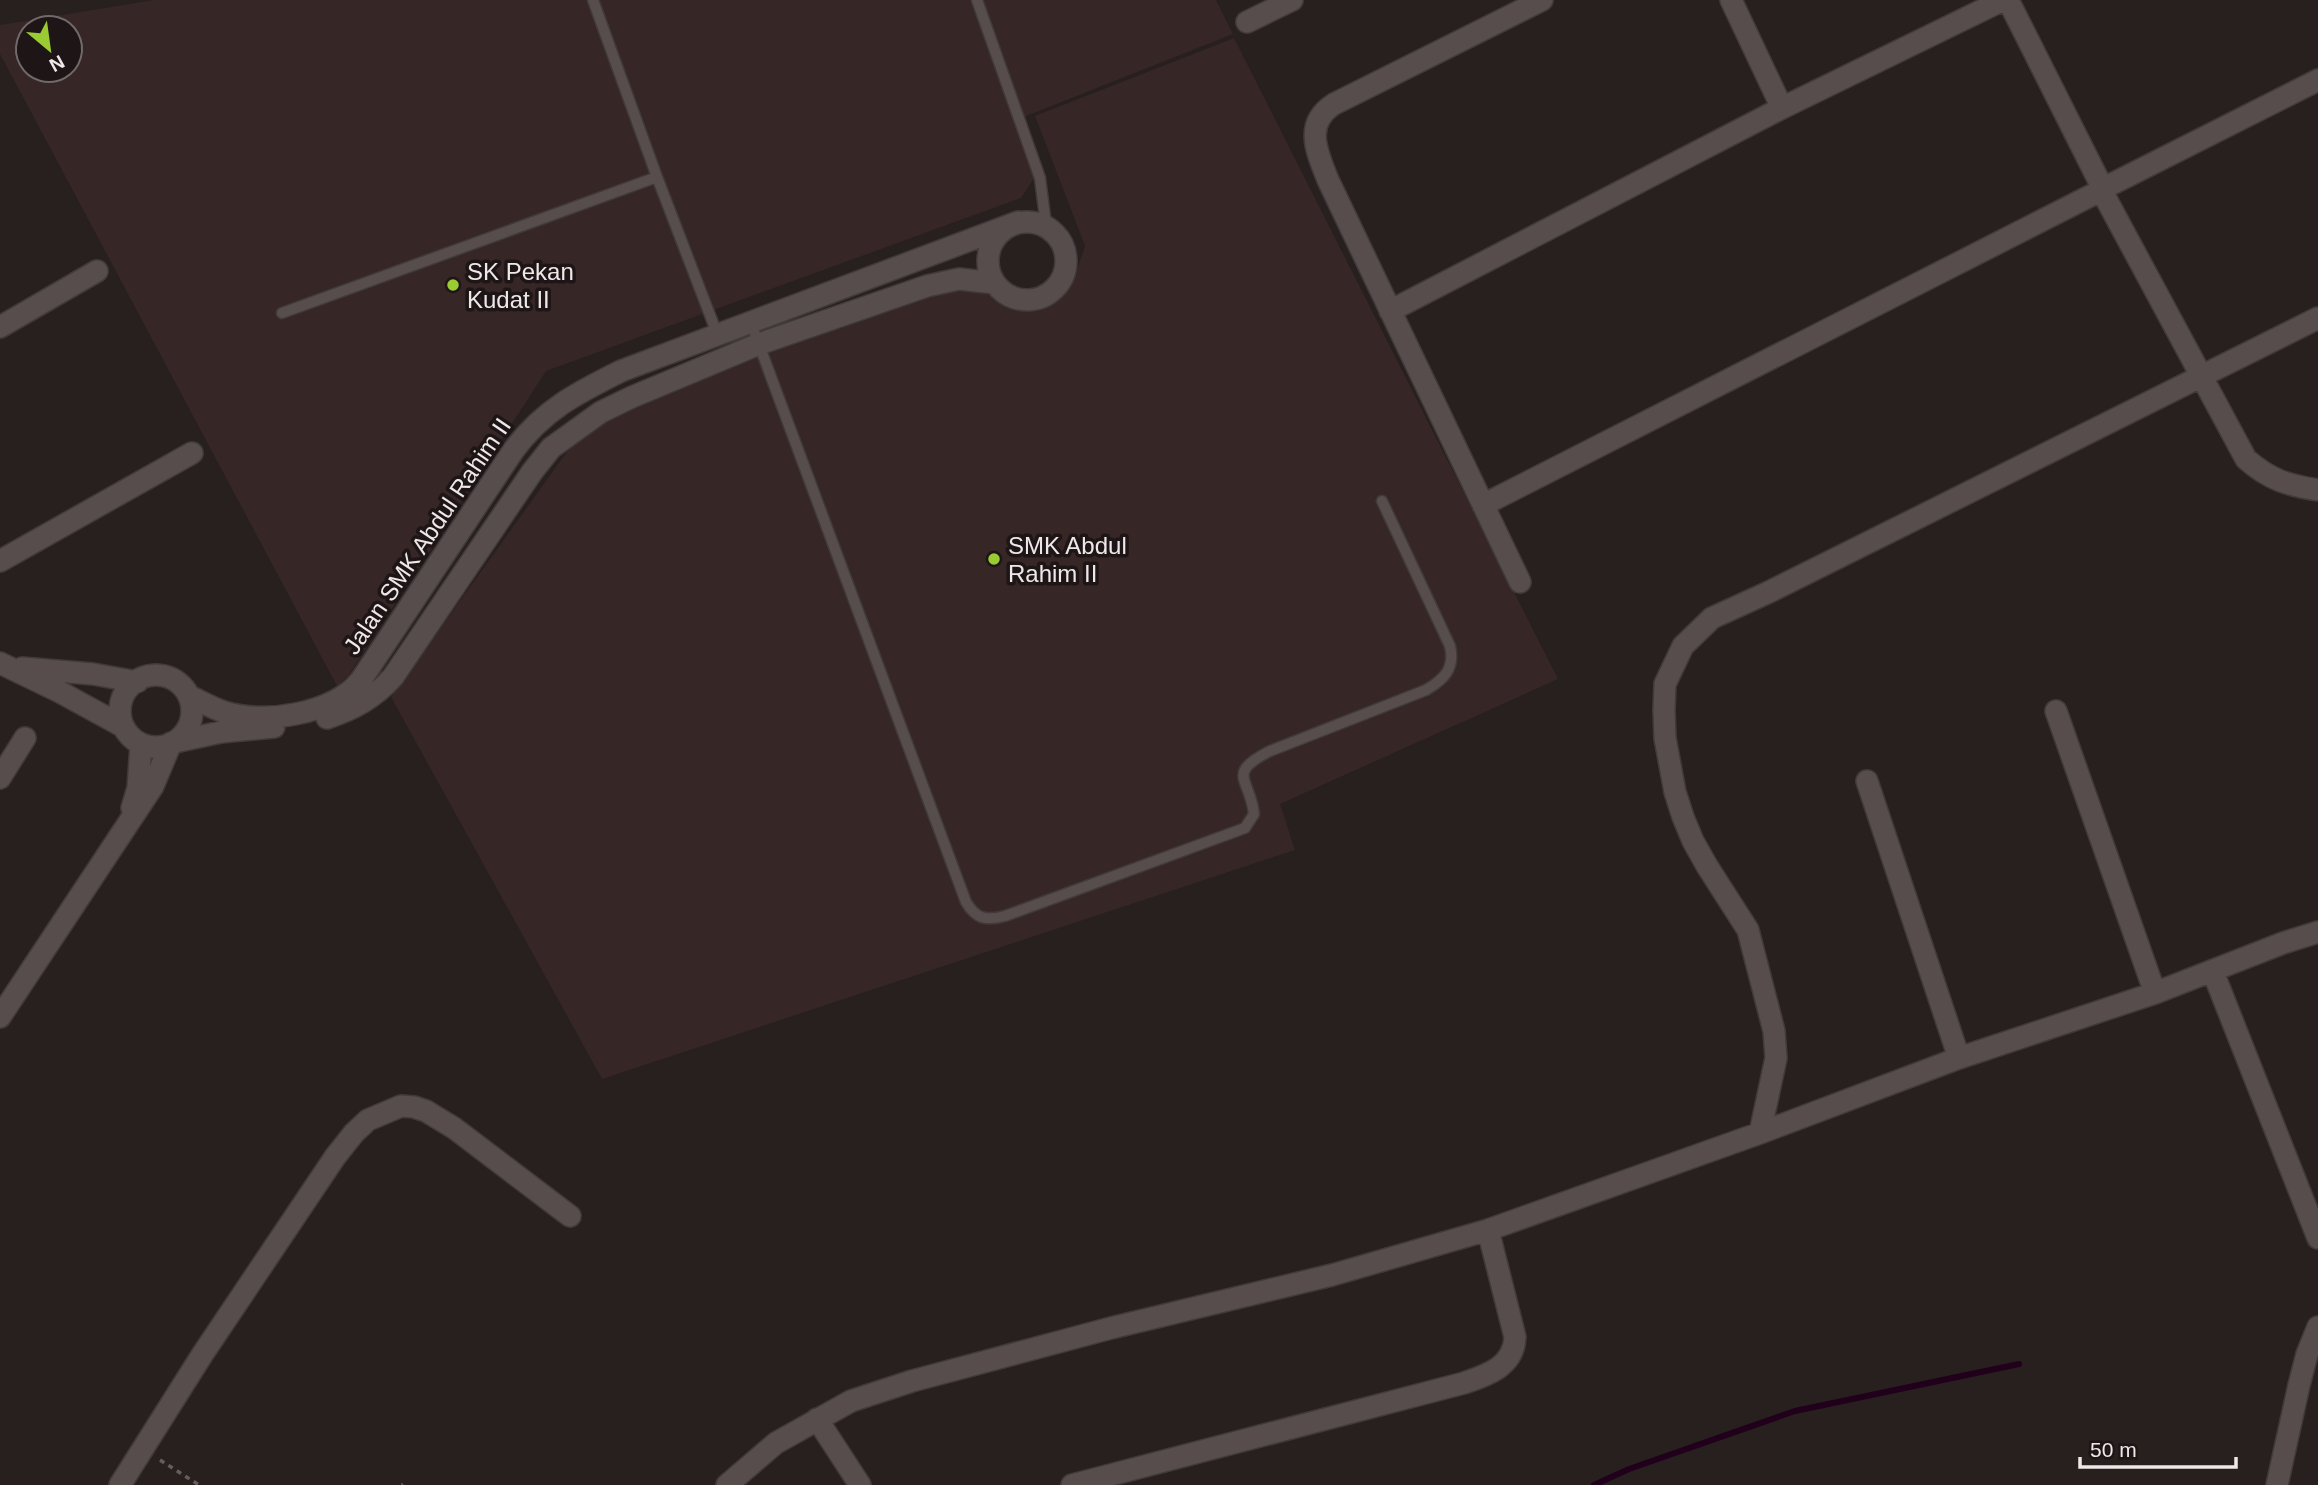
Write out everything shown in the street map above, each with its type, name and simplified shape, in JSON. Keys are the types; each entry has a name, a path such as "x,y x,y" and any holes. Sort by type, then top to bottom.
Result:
{"street":[{"path":"1247,22 1292,0"},
{"path":"1520,582 1328,180 1317,153 1315,138 1319,117 1334,104 1542,0"},
{"path":"1731,0 1782,108"},
{"path":"1390,311 1782,108 2005,0 2200,376 2246,459 2278,482 2318,490"},
{"path":"1483,505 2318,80"},
{"path":"1018,222 1046,225 1064,246 1065,273 1058,285 1048,294 1035,299 1021,300 1009,296 990,276 987,263 995,237 1018,222"},
{"name":"Jalan SMK Abdul Rahim II","path":"189,696 225,712 259,717 311,709 344,697 361,680 529,429 551,410 579,391 621,371 1018,222"},
{"path":"0,327 97,271"},
{"name":"Jalan SMK Abdul Rahim II","path":"173,742 221,732 322,720 351,710 379,693 393,677 532,472 551,448 601,412 759,344 927,286 959,279 995,283"},
{"path":"1760,1133 1776,1058 1774,1031 1755,952 1748,930 1693,841 1675,792 1665,738 1665,684 1683,646 1712,618 2318,318"},
{"path":"0,561 192,453"},
{"path":"5,665 137,681"},
{"path":"5,665 124,727"},
{"path":"148,676 171,679 189,696 192,708 185,733 164,747 141,744 131,737 124,727 120,715 122,701 127,690 137,681 148,676"},
{"path":"2056,711 2155,993"},
{"path":"0,778 25,738"},
{"path":"0,1017 153,786 173,742"},
{"path":"127,824 138,788 141,744"},
{"path":"1867,781 1959,1058"},
{"path":"727,1485 776,1443 851,1401 912,1381 1111,1328 1332,1275 1488,1230 1760,1133 1959,1058 2155,993 2318,932"},
{"path":"2213,972 2318,1238"},
{"path":"120,1485 202,1355 335,1157 368,1120 401,1106 426,1111 454,1128 570,1216"},
{"path":"1072,1485 1464,1383 1485,1376 1500,1367 1510,1358 1515,1337 1488,1230"},
{"path":"2277,1485 2302,1375 2318,1327"},
{"path":"817,1419 860,1485"}],"lane":[{"path":"593,0 718,336"},
{"path":"977,0 1040,178 1046,225"},
{"path":"282,313 657,177"},
{"path":"751,323 966,902 978,916 985,919 1005,916 1245,828 1254,814 1244,781 1244,771 1249,762 1270,751 1426,690 1442,680 1452,661 1450,646 1382,500"}],"path":[{"path":"142,1451 181,1471 199,1485"}],"shaded area":[{"name":"SK Pekan Kudat II","path":"154,0 1216,0 1233,34 1016,120 1037,174 1021,198 546,371 349,675 337,686 16,84 84,84 84,14 68,14"},
{"name":"SK Pekan Kudat II","path":"14,23 14,80 0,54 0,25"},
{"name":"SMK Abdul Rahim II","path":"1234,38 1558,679 1280,804 1295,850 602,1079 391,697 576,439 638,400 956,280 1028,309 1071,287 1085,246 1035,116"}],"waterway":[{"path":"1594,1485 1629,1469 1795,1411 2019,1364"}],"place":[{"name":"SK Pekan Kudat II","path":"453,285"},
{"name":"SMK Abdul Rahim II","path":"994,559"}]}
